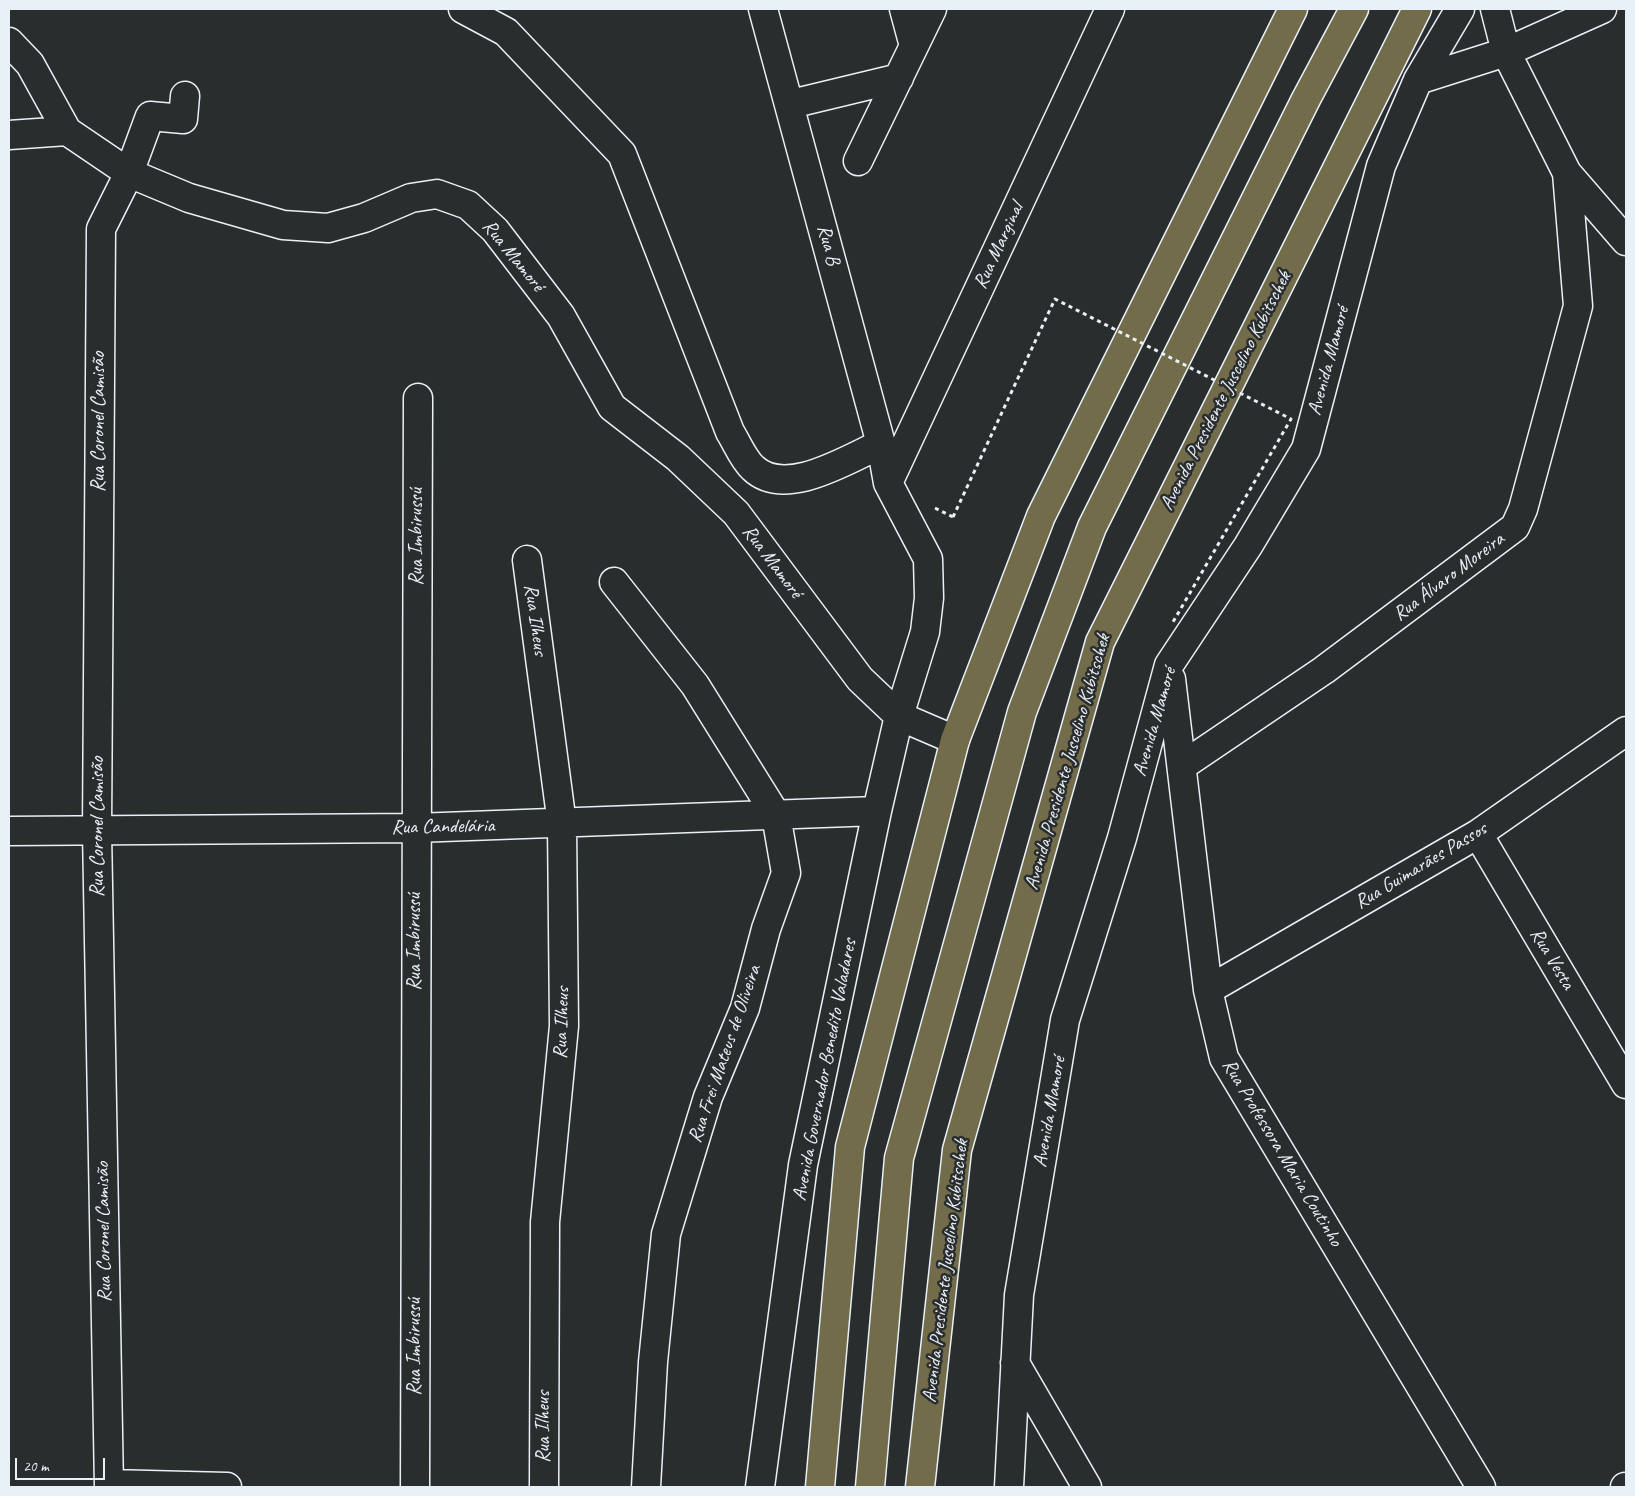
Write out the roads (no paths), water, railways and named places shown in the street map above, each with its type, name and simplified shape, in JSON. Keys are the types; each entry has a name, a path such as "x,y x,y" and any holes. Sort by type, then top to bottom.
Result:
{"main road":[{"path":"820,1487 850,1147 955,740 1041,516 1293,9"},
{"path":"870,1487 899,1158 1022,712 1092,527 1306,99 1354,9"},
{"name":"Avenida Presidente Juscelino Kubitschek","path":"920,1487 958,1150 1100,642 1417,9"}],"street":[{"path":"463,9 506,32 622,154 730,432 753,469 780,481 808,477 881,444"},
{"name":"Rua B","path":"763,9 791,104 881,444 888,483 928,559 929,598 925,632 899,716"},
{"path":"904,9 914,46"},
{"path":"858,161 932,9"},
{"name":"Rua Marginal","path":"888,483 1110,9"},
{"name":"Avenida Mamoré","path":"1009,1487 1019,1295 1065,1020 1122,838 1169,665 1248,546 1306,449 1381,166 1418,80 1460,9"},
{"path":"1495,9 1506,52 1566,173 1626,241"},
{"path":"1418,80 1506,52 1602,9"},
{"name":"Rua Mamoré","path":"9,42 30,64 67,131 129,173 189,198 282,225 328,228 364,218 411,198 437,194 468,205 495,230 561,316 612,407 678,458 736,514 860,679 899,716"},
{"path":"791,104 899,78"},
{"name":"Rua Coronel Camisão","path":"109,1486 97,831 100,228 129,173 150,116 183,119 185,96"},
{"path":"9,135 67,131"},
{"name":"Rua Álvaro Moreira","path":"1182,766 1324,670 1515,527 1523,509 1578,306 1566,173"},
{"name":"Rua Imbirussú","path":"415,1487 415,828 418,398"},
{"name":"Rua Ilheus","path":"527,560 562,824 564,1026 546,1222 544,1487"},
{"name":"Rua Frei Mateus de Oliveira","path":"614,582 695,685 776,815 786,873 766,929 745,1008 708,1097 666,1234 653,1362 646,1487"},
{"name":"Rua Professora Maria Coutinho","path":"1169,665 1208,990 1224,1058 1481,1487"},
{"path":"899,716 955,740"},
{"name":"Avenida Governador Benedito Valadares","path":"760,1487 803,1165 877,811 899,716"},
{"name":"Rua Guimarães Passos","path":"1208,990 1478,834 1626,731"},
{"name":"Rua Candelária","path":"9,831 415,828 877,811"},
{"name":"Rua Vesta","path":"1478,834 1626,1084"},
{"path":"1014,1363 1087,1487"},
{"path":"109,1486 227,1487"}]}
